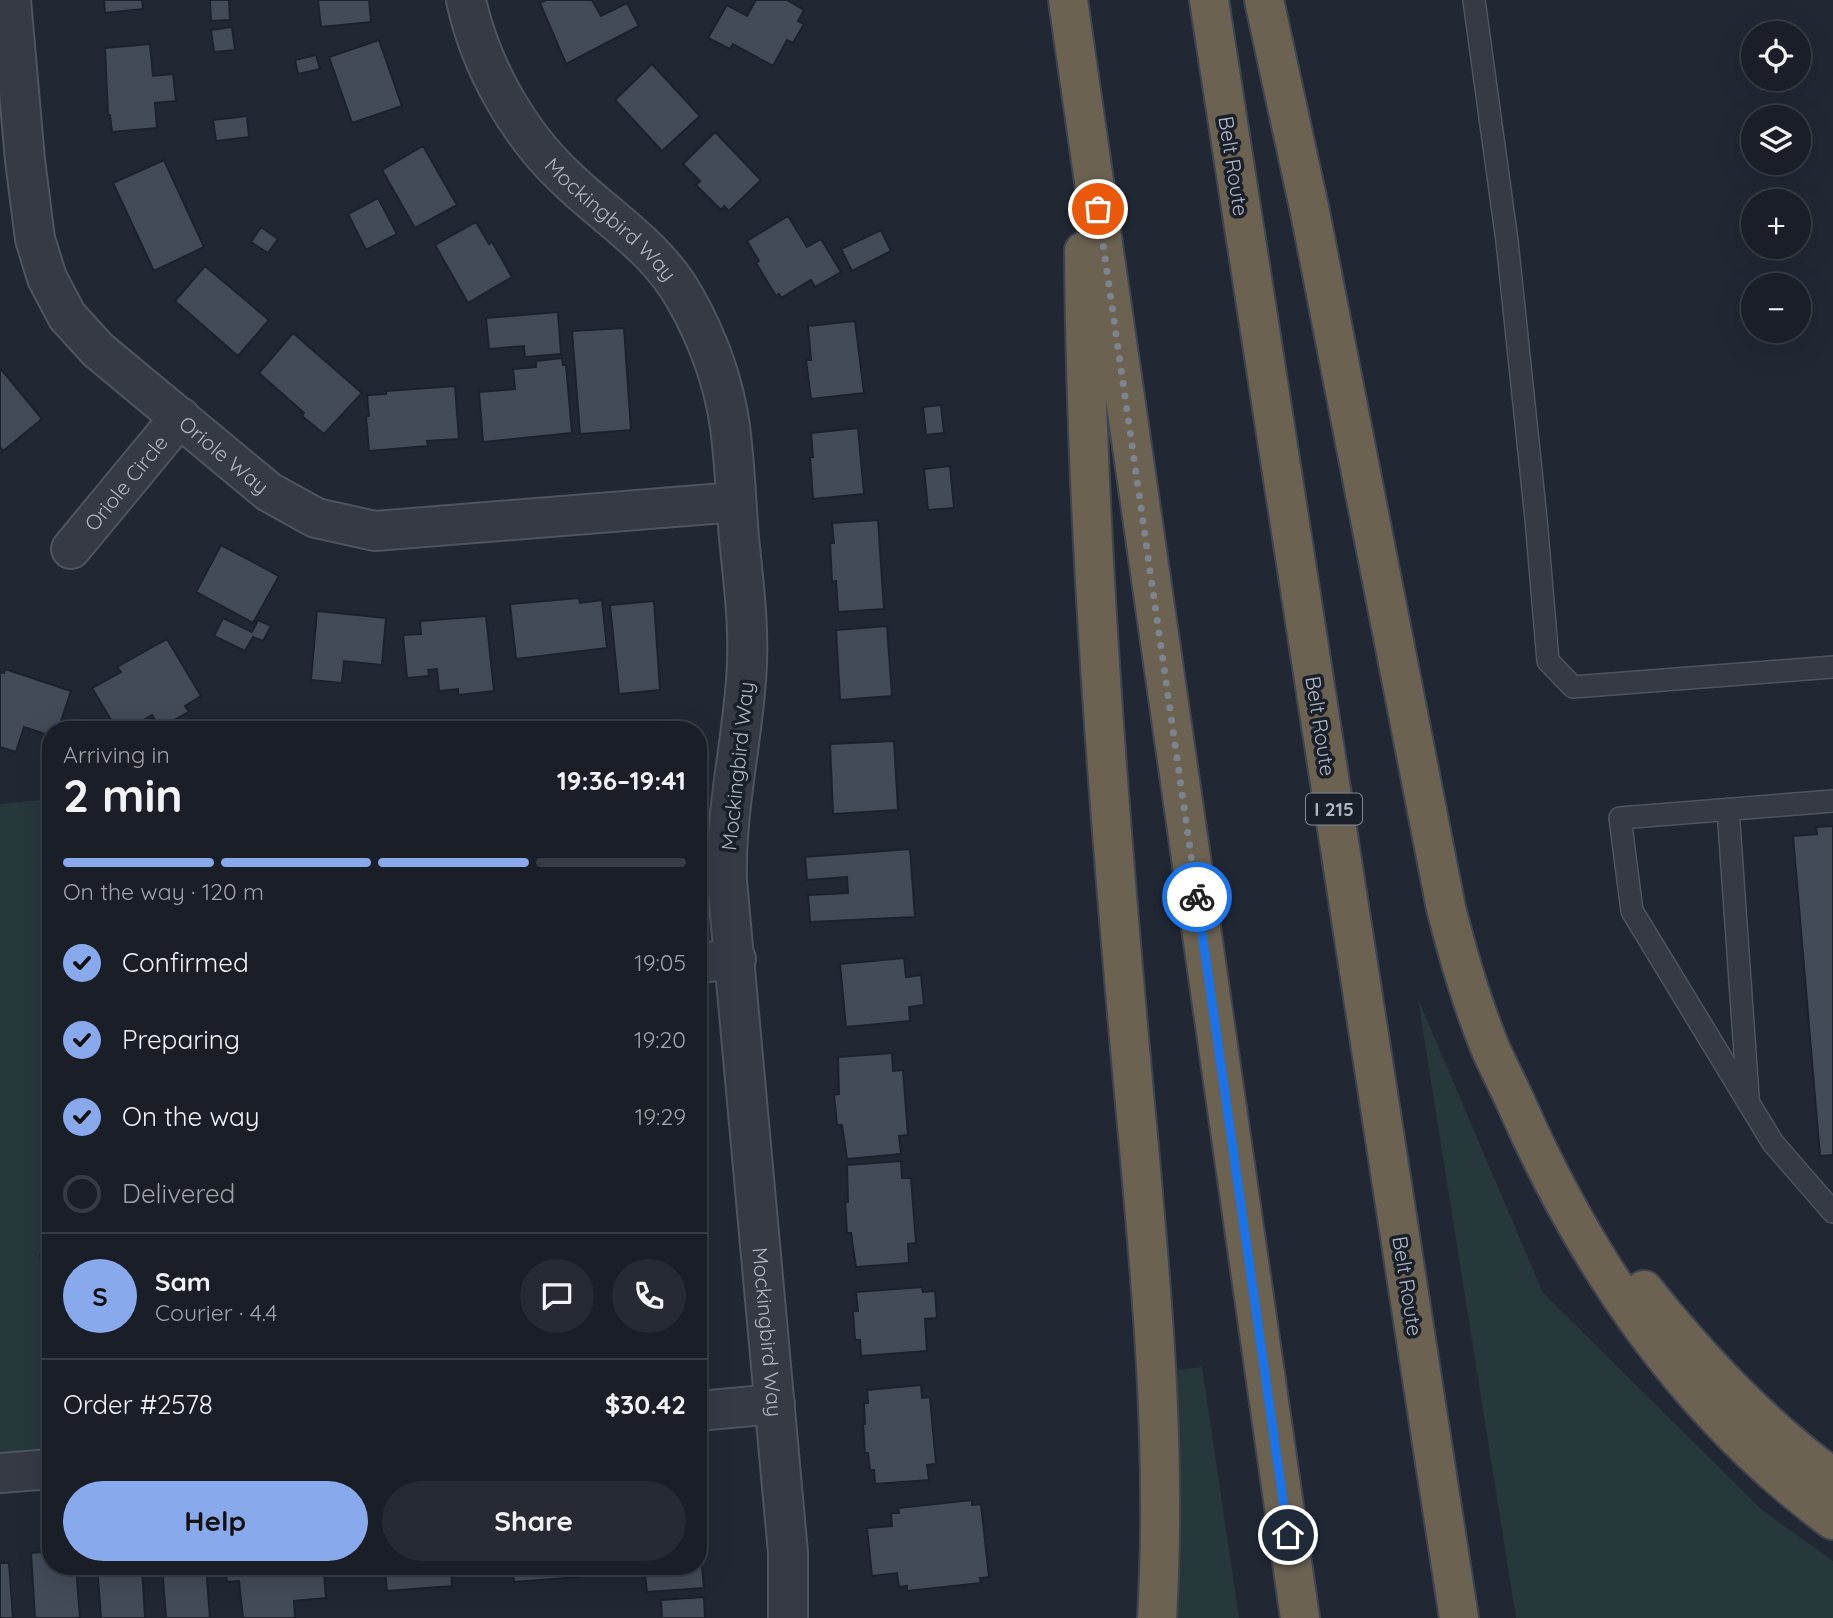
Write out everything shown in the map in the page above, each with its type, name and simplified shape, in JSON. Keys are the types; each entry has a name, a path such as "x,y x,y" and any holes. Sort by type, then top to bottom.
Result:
{"highway":[{"path":"1068,0 1300,1618"},
{"name":"Belt Route","path":"1209,0 1460,1618"},
{"path":"1264,0 1310,212 1446,908 1475,1005 1544,1167 1582,1237 1625,1304 1653,1343 1716,1416 1768,1468 1833,1520"},
{"path":"1083,98 1085,313 1092,528 1108,796 1155,1334 1160,1505 1157,1618"},
{"path":"1512,1094 1578,1202 1661,1312 1764,1420 1833,1478"}],"street":[{"name":"Oriole Way","path":"11,0 35,239 47,278 67,316 98,350 269,492 292,506 326,520 375,531 736,502"},
{"name":"Mockingbird Way","path":"466,0 485,58 508,105 534,143 565,178 630,231 660,261 684,296 705,337 730,426 747,627 746,680 726,843 727,881 788,1553 788,1618"},
{"name":"Oriole Circle","path":"71,549 180,417"},
{"path":"707,961 736,959"},
{"path":"707,1410 775,1404"},
{"path":"0,1473 42,1470"}],"lane":[{"path":"1474,0 1508,254 1548,661 1573,687 1833,667"},
{"path":"1833,801 1620,818 1632,911 1773,1143 1833,1212"},
{"path":"1728,809 1748,1102"}],"shaded area":[{"path":"42,800 42,1450 0,1453 0,804"},
{"path":"1418,999 1543,1293 1762,1510 1833,1561 1833,1618 1516,1618"},
{"path":"1202,1367 1239,1618 1170,1618 1178,1370"}],"building":[{"path":"104,0 142,0 143,9 105,13"},
{"path":"210,0 229,0 230,20 211,21"},
{"path":"318,0 369,0 371,22 321,27"},
{"path":"546,0 592,0 601,16 627,3 639,26 566,64 540,3"},
{"path":"756,0 787,0 804,10 798,21 804,24 793,43 787,40 773,66 733,44 730,49 708,38 727,5 747,16"},
{"path":"232,27 235,50 214,52 211,30"},
{"path":"379,40 402,106 352,123 329,57"},
{"path":"150,44 153,76 173,74 176,101 155,103 157,128 112,132 108,115 105,48"},
{"path":"316,55 320,69 298,74 295,60"},
{"path":"652,64 700,116 662,151 615,100"},
{"path":"247,116 249,137 216,141 213,120"},
{"path":"715,132 761,180 729,211 724,206 721,210 696,185 700,181 683,164"},
{"path":"423,146 457,205 415,228 382,170"},
{"path":"164,160 204,247 154,271 113,183"},
{"path":"378,198 397,234 366,250 348,214"},
{"path":"788,216 807,247 821,239 841,272 815,287 811,280 781,298 779,294 776,296 756,263 759,261 747,241"},
{"path":"476,222 489,244 492,242 512,277 468,303 435,245"},
{"path":"261,227 278,239 268,253 251,242"},
{"path":"881,230 891,251 852,271 841,249"},
{"path":"205,266 269,320 238,356 175,301"},
{"path":"558,312 561,354 525,357 524,346 489,349 486,318"},
{"path":"855,321 864,393 811,399 806,360 811,360 808,326"},
{"path":"624,328 631,430 580,434 572,331"},
{"path":"293,333 362,393 324,434 259,373"},
{"path":"562,358 563,365 566,365 572,433 483,442 479,392 515,389 513,369 536,367 536,361"},
{"path":"0,368 42,419 3,451 0,447"},
{"path":"455,386 459,439 427,441 428,446 369,451 367,395"},
{"path":"941,405 944,433 926,435 923,407"},
{"path":"858,428 864,494 813,499 811,433"},
{"path":"950,466 954,508 928,510 924,469"},
{"path":"878,520 884,609 838,612 836,581 832,582 832,523"},
{"path":"221,545 279,576 253,623 196,592"},
{"path":"579,598 580,603 602,600 607,648 516,659 510,604"},
{"path":"654,601 660,690 619,694 610,605"},
{"path":"317,611 386,618 382,665 344,661 342,683 311,680"},
{"path":"486,616 494,691 458,695 458,689 439,691 437,669 428,670 429,676 407,678 403,635 421,634 420,621"},
{"path":"223,618 252,632 258,620 271,626 263,641 253,637 245,651 214,636"},
{"path":"887,626 892,696 840,700 836,630"},
{"path":"167,639 201,696 185,706 189,712 173,721 156,721 152,715 142,721 112,721 92,688 121,672 117,667"},
{"path":"5,669 71,691 61,721 42,721 42,733 24,727 16,752 0,747 0,672 4,673"},
{"path":"894,741 898,810 833,814 830,744"},
{"path":"1833,826 1833,1155 1820,1156 1793,836 1817,834 1816,827"},
{"path":"910,849 915,917 810,922 808,895 848,893 847,877 807,880 805,857"},
{"path":"904,958 906,977 921,975 924,1005 909,1007 910,1021 846,1027 840,964"},
{"path":"892,1053 893,1071 903,1070 908,1135 899,1136 901,1154 847,1159 842,1125 837,1125 834,1095 839,1094 838,1057"},
{"path":"901,1161 902,1178 911,1178 916,1243 908,1244 909,1263 856,1267 851,1233 847,1233 847,1165"},
{"path":"922,1287 923,1292 935,1291 937,1318 925,1319 927,1351 861,1356 860,1340 855,1340 853,1311 858,1311 856,1292"},
{"path":"921,1385 922,1398 930,1397 936,1464 927,1465 929,1480 875,1484 874,1470 870,1470 868,1453 865,1453 863,1424 864,1403 868,1403 867,1390"},
{"path":"972,1500 972,1505 981,1504 989,1577 980,1578 981,1583 907,1591 907,1586 899,1587 897,1573 872,1576 867,1528 892,1526 891,1513 899,1513 898,1508"},
{"path":"42,1552 42,1575 77,1575 80,1618 35,1618 31,1553"},
{"path":"0,1563 9,1563 13,1618 0,1618"},
{"path":"98,1575 143,1575 145,1618 101,1618"},
{"path":"163,1575 207,1575 210,1618 166,1618"},
{"path":"226,1575 324,1575 326,1598 294,1601 295,1618 243,1618 239,1581 227,1582"},
{"path":"386,1575 451,1575 452,1586 387,1591"},
{"path":"513,1575 578,1575 578,1577 514,1582"},
{"path":"645,1575 703,1575 704,1588 647,1592"},
{"path":"704,1597 705,1618 662,1618 661,1600"}],"way so far":[{"path":"1098,209 1197,897"}],"route":[{"path":"1197,897 1288,1535"}]}
